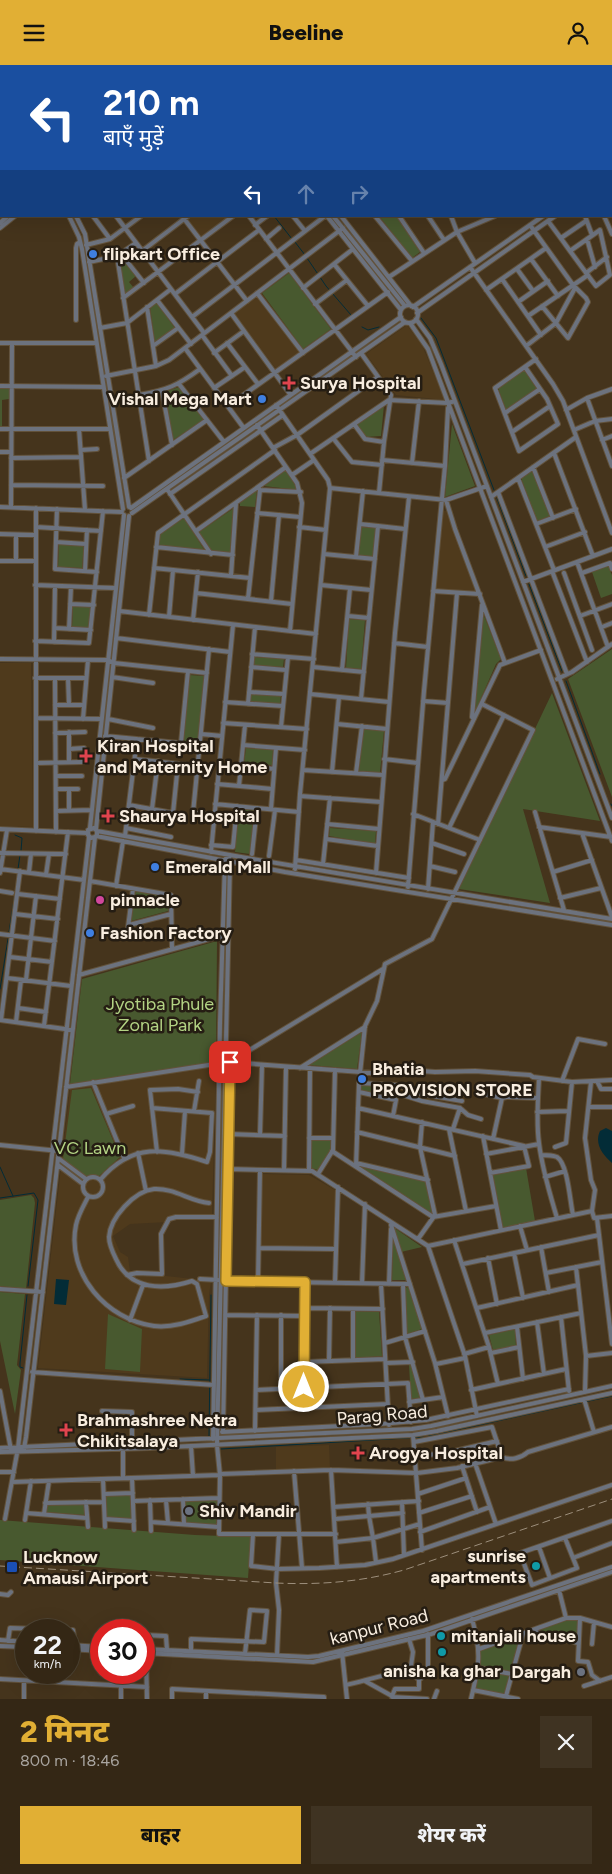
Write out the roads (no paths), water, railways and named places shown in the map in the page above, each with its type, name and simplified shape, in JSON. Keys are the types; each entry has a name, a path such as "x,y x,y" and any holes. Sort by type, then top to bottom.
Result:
{"street":[{"path":"0,229 14,217"},
{"path":"5,1519 18,1450 90,828 123,512 81,244 69,217"},
{"path":"18,1450 24,1447 34,1373 72,1030 97,830 119,611 131,515 85,234 76,217"},
{"path":"94,217 110,239"},
{"path":"117,217 192,317 214,353 232,376"},
{"path":"76,320 77,244 86,245 110,239 141,217"},
{"path":"142,251 185,217 247,301"},
{"path":"123,298 232,217"},
{"path":"250,217 356,357"},
{"path":"255,225 266,217"},
{"path":"294,217 305,231"},
{"path":"192,317 325,217"},
{"path":"327,217 341,230 408,307"},
{"path":"334,217 353,249 388,292 417,313"},
{"path":"342,217 389,277 408,307"},
{"path":"376,217 412,261"},
{"path":"399,217 424,253"},
{"path":"429,217 444,240"},
{"path":"451,217 457,232 475,263"},
{"path":"477,217 479,223"},
{"path":"389,277 457,232 489,217"},
{"path":"123,512 401,317 408,307 542,217"},
{"path":"554,217 417,313 416,319 430,338 455,401 612,818"},
{"path":"604,217 612,234"},
{"path":"561,238 585,218 592,235"},
{"path":"548,221 561,238 570,251 596,286 610,277 611,273 601,232 598,230 570,251"},
{"path":"530,225 574,287 588,302 568,338 542,306"},
{"path":"266,239 280,228"},
{"path":"175,294 259,230"},
{"path":"102,376 156,366 169,360 341,230"},
{"path":"587,239 595,267"},
{"path":"89,262 119,255 136,243"},
{"path":"486,290 546,248"},
{"path":"303,288 353,249"},
{"path":"119,255 144,283"},
{"path":"119,255 123,298 149,461"},
{"path":"528,316 558,295 574,287 607,257"},
{"path":"531,259 558,295"},
{"path":"334,264 368,306"},
{"path":"470,267 553,384 574,430 612,533"},
{"path":"517,269 533,291"},
{"path":"502,279 541,335"},
{"path":"316,304 347,280"},
{"path":"518,302 548,281"},
{"path":"526,346 556,323 574,287"},
{"path":"100,328 127,323 171,289"},
{"path":"228,406 388,292"},
{"path":"257,293 303,353"},
{"path":"157,300 191,344"},
{"path":"148,307 156,366"},
{"path":"231,313 290,394"},
{"path":"401,317 408,322 428,349 612,838"},
{"path":"131,515 361,353 408,322 416,319"},
{"path":"153,346 178,328"},
{"path":"214,353 244,331"},
{"path":"0,343 96,343"},
{"path":"11,507 12,343"},
{"path":"227,343 258,384"},
{"path":"185,348 243,427"},
{"path":"361,353 391,395 379,493"},
{"path":"525,367 550,406 558,424 519,451 495,388 536,359"},
{"path":"214,388 245,367"},
{"path":"139,395 162,391 179,384 200,369"},
{"path":"149,615 158,533 378,377"},
{"path":"179,384 224,441"},
{"path":"0,386 103,387"},
{"path":"505,413 540,389"},
{"path":"566,410 587,398 612,389"},
{"path":"162,391 172,445"},
{"path":"587,398 602,440 610,453 612,466"},
{"path":"310,454 390,400 448,403 455,401"},
{"path":"412,463 419,401"},
{"path":"408,891 433,591 444,500 448,403"},
{"path":"276,405 328,480 330,488 300,796 295,873"},
{"path":"512,432 550,406"},
{"path":"170,494 283,415"},
{"path":"574,430 595,421 612,419"},
{"path":"124,478 207,420"},
{"path":"354,424 365,439 384,442"},
{"path":"257,425 292,475 301,492 290,631"},
{"path":"0,429 110,429"},
{"path":"78,429 85,510"},
{"path":"602,440 612,436"},
{"path":"491,497 576,437"},
{"path":"333,438 352,462 382,465"},
{"path":"81,450 97,449"},
{"path":"0,452 11,452"},
{"path":"554,453 594,556"},
{"path":"11,458 81,457"},
{"path":"292,475 314,460"},
{"path":"382,460 444,466"},
{"path":"196,531 286,467"},
{"path":"533,467 553,518"},
{"path":"518,478 587,662"},
{"path":"11,485 103,486"},
{"path":"330,488 444,500 487,486"},
{"path":"259,488 301,492"},
{"path":"248,599 259,488"},
{"path":"167,489 211,554"},
{"path":"356,557 363,491"},
{"path":"498,493 567,675"},
{"path":"376,873 394,643 409,497"},
{"path":"444,500 506,663"},
{"path":"231,576 236,503"},
{"path":"0,507 123,512 131,515"},
{"path":"36,508 36,831"},
{"path":"57,509 55,569 97,571"},
{"path":"536,524 576,509"},
{"path":"35,641 89,643 103,511"},
{"path":"257,513 300,517"},
{"path":"271,601 279,515"},
{"path":"360,524 405,529"},
{"path":"361,699 378,526"},
{"path":"36,527 101,531"},
{"path":"299,527 326,530"},
{"path":"84,571 87,530"},
{"path":"545,547 585,532"},
{"path":"0,534 36,535"},
{"path":"16,535 16,561"},
{"path":"56,542 86,544"},
{"path":"156,547 233,555"},
{"path":"516,584 612,549"},
{"path":"324,554 375,559"},
{"path":"0,561 36,561"},
{"path":"552,681 567,675 610,646 577,561"},
{"path":"582,573 611,562 612,569"},
{"path":"154,568 250,578"},
{"path":"169,617 173,570"},
{"path":"193,620 198,572"},
{"path":"564,573 592,650"},
{"path":"35,585 115,588"},
{"path":"321,585 371,590"},
{"path":"54,642 55,586"},
{"path":"69,629 71,587"},
{"path":"342,670 350,588"},
{"path":"433,591 480,594"},
{"path":"196,593 292,603"},
{"path":"438,824 458,593"},
{"path":"70,604 94,605"},
{"path":"474,719 472,717 483,604"},
{"path":"580,616 612,604"},
{"path":"119,611 316,634"},
{"path":"348,616 368,618"},
{"path":"602,627 612,623"},
{"path":"211,852 233,625"},
{"path":"248,704 255,627"},
{"path":"55,628 91,630"},
{"path":"116,639 230,652"},
{"path":"394,643 428,647"},
{"path":"209,649 192,813 214,815"},
{"path":"442,780 445,779 500,665 541,650"},
{"path":"252,653 314,659"},
{"path":"281,727 288,657"},
{"path":"0,659 108,660 114,663 207,673"},
{"path":"83,719 88,660"},
{"path":"251,667 286,670"},
{"path":"313,667 364,672"},
{"path":"181,743 188,671"},
{"path":"112,677 153,683"},
{"path":"36,678 86,678"},
{"path":"55,678 56,832"},
{"path":"68,678 69,705"},
{"path":"249,692 284,694"},
{"path":"310,694 389,702"},
{"path":"332,772 339,697"},
{"path":"423,701 448,703"},
{"path":"226,702 283,706"},
{"path":"356,1165 359,1083 365,1027 377,1001 384,964 432,939 533,730 482,704"},
{"path":"55,705 84,705"},
{"path":"449,828 504,715"},
{"path":"36,718 102,719"},
{"path":"108,719 152,728"},
{"path":"223,723 307,729"},
{"path":"337,723 387,729"},
{"path":"239,786 245,725"},
{"path":"356,773 362,726"},
{"path":"55,733 85,733"},
{"path":"69,733 69,762"},
{"path":"201,734 222,736"},
{"path":"100,735 200,745"},
{"path":"125,836 137,739"},
{"path":"243,745 305,750"},
{"path":"269,856 276,748"},
{"path":"69,749 84,749"},
{"path":"135,759 197,766"},
{"path":"384,759 418,763"},
{"path":"152,809 158,761"},
{"path":"36,763 83,762"},
{"path":"129,805 173,813 178,764"},
{"path":"241,765 274,769"},
{"path":"303,770 383,775"},
{"path":"56,775 82,776"},
{"path":"217,784 272,789"},
{"path":"56,789 78,789"},
{"path":"68,789 69,810"},
{"path":"300,796 381,802"},
{"path":"323,864 330,798"},
{"path":"215,805 299,812"},
{"path":"211,845 233,847 237,806"},
{"path":"252,854 257,808"},
{"path":"56,811 92,810"},
{"path":"535,812 564,910"},
{"path":"414,814 480,840"},
{"path":"428,889 433,822"},
{"path":"327,825 379,829"},
{"path":"540,827 612,838"},
{"path":"90,828 228,855 612,918 582,833"},
{"path":"126,828 171,837"},
{"path":"0,829 68,832 88,835 295,873 612,925"},
{"path":"0,873 7,830"},
{"path":"44,1026 68,832"},
{"path":"326,839 378,846"},
{"path":"116,886 123,841"},
{"path":"432,843 464,854"},
{"path":"2,853 66,854"},
{"path":"29,872 31,854"},
{"path":"46,875 48,854"},
{"path":"218,1280 216,1217 222,935 225,860 228,855"},
{"path":"228,855 230,861 228,934 228,1169 221,1432 217,1445 220,1474 219,1534 336,1534"},
{"path":"296,860 409,878"},
{"path":"552,872 592,861"},
{"path":"430,867 455,872"},
{"path":"0,869 84,880"},
{"path":"20,871 13,935 0,1020 72,1030"},
{"path":"90,881 171,895 172,949"},
{"path":"560,898 602,888"},
{"path":"127,935 133,889"},
{"path":"0,891 12,893"},
{"path":"18,893 60,899"},
{"path":"16,1022 28,959 36,896"},
{"path":"223,901 229,901"},
{"path":"129,925 171,913"},
{"path":"15,914 58,919"},
{"path":"0,934 55,941"},
{"path":"79,975 228,934"},
{"path":"10,957 52,962"},
{"path":"228,1062 384,969"},
{"path":"7,978 71,986"},
{"path":"18,1008 46,1012"},
{"path":"300,1068 365,1027"},
{"path":"562,1081 578,1039 605,1044"},
{"path":"217,1445 213,1439 222,1169 228,1062"},
{"path":"60,1080 66,1084 93,1083 228,1062 388,1074 408,1070 435,1072 475,1071 530,1075 572,1082 612,1081"},
{"path":"260,1135 262,1065"},
{"path":"284,1170 286,1067"},
{"path":"309,1171 310,1068"},
{"path":"318,1174 332,1151 334,1070"},
{"path":"539,1078 537,1112 539,1144 545,1177 557,1218"},
{"path":"194,1111 199,1081"},
{"path":"597,1081 601,1089 612,1089"},
{"path":"555,1147 566,1143 572,1082"},
{"path":"591,1082 585,1138 591,1180 595,1190 592,1211 594,1218 612,1217"},
{"path":"93,1083 124,1158"},
{"path":"359,1083 396,1085 421,1094 462,1101"},
{"path":"393,1116 396,1085"},
{"path":"157,1152 150,1091 178,1089 198,1092"},
{"path":"359,1091 396,1100"},
{"path":"396,1093 422,1101 460,1108 468,1115 481,1119"},
{"path":"479,1093 502,1099 507,1097 538,1098"},
{"path":"493,1139 502,1099"},
{"path":"106,1114 133,1105"},
{"path":"589,1107 612,1107"},
{"path":"100,1180 114,1165 124,1158 138,1153 182,1154 207,1162 210,1152 212,1113 152,1108"},
{"path":"358,1108 524,1146"},
{"path":"460,1108 451,1129 466,1211"},
{"path":"182,1154 185,1111"},
{"path":"537,1112 568,1111"},
{"path":"418,1239 435,1215 420,1147 422,1122"},
{"path":"357,1132 455,1156"},
{"path":"228,1134 285,1135"},
{"path":"482,1136 501,1230"},
{"path":"309,1139 333,1138"},
{"path":"486,1154 539,1144"},
{"path":"0,1145 59,1151"},
{"path":"490,1173 529,1167 524,1146"},
{"path":"332,1151 434,1217 496,1206"},
{"path":"138,1153 146,1191"},
{"path":"541,1155 556,1157 565,1171 573,1215"},
{"path":"58,1159 86,1179"},
{"path":"58,1165 83,1184"},
{"path":"356,1165 428,1180"},
{"path":"217,1168 309,1171 318,1174 428,1247 465,1356 476,1416"},
{"path":"258,1281 260,1170"},
{"path":"545,1177 565,1171"},
{"path":"94,1177 100,1180 103,1184 102,1193 95,1197 88,1197 82,1190 86,1179 94,1177"},
{"path":"335,1283 338,1187"},
{"path":"88,1197 75,1229 76,1252 80,1267 91,1289 103,1303 130,1321 155,1327 172,1326 206,1316 197,1284 192,1281 169,1287 155,1287 143,1285 126,1275 111,1250 109,1238 112,1228 124,1207 136,1196 146,1191 170,1190 198,1202 209,1203"},
{"path":"362,1283 364,1204"},
{"path":"428,1247 592,1211"},
{"path":"126,1275 138,1273 162,1274 161,1234 169,1219 176,1217 221,1217"},
{"path":"597,1218 602,1262 610,1302 612,1344"},
{"path":"389,1284 392,1223"},
{"path":"392,1223 436,1364 448,1416"},
{"path":"520,1226 527,1250"},
{"path":"462,1264 599,1235"},
{"path":"454,1240 485,1333 498,1384"},
{"path":"541,1247 549,1292"},
{"path":"259,1248 336,1249"},
{"path":"514,1253 523,1298"},
{"path":"488,1258 496,1304"},
{"path":"546,1273 602,1262"},
{"path":"576,1267 586,1356 584,1399 594,1433"},
{"path":"200,1279 410,1284"},
{"path":"304,1387 305,1282"},
{"path":"381,1284 390,1430"},
{"path":"403,1284 405,1337 423,1400"},
{"path":"130,1321 143,1285"},
{"path":"477,1308 578,1285"},
{"path":"0,1289 43,1292"},
{"path":"305,1308 383,1309"},
{"path":"329,1361 330,1308"},
{"path":"353,1360 354,1309"},
{"path":"485,1333 581,1313"},
{"path":"225,1315 305,1316"},
{"path":"255,1431 257,1315"},
{"path":"281,1315 281,1389"},
{"path":"561,1317 570,1395"},
{"path":"537,1322 544,1374"},
{"path":"516,1327 523,1379"},
{"path":"384,1343 425,1331"},
{"path":"436,1364 489,1347"},
{"path":"491,1353 519,1347"},
{"path":"586,1356 612,1353"},
{"path":"305,1363 353,1360 413,1362"},
{"path":"471,1390 566,1369"},
{"path":"27,1372 216,1385"},
{"path":"256,1390 408,1383 410,1422"},
{"path":"216,1385 221,1432"},
{"name":"Parag Road","path":"24,1447 218,1439 424,1427 612,1386"},
{"path":"221,1432 410,1422 448,1416 569,1389"},
{"path":"0,1392 11,1450"},
{"name":"Parag Road","path":"0,1450 191,1447 413,1435 612,1393"},
{"path":"409,1402 443,1397"},
{"path":"256,1410 388,1404"},
{"path":"102,1411 132,1412 132,1443"},
{"path":"471,1424 472,1431"},
{"path":"0,1426 7,1425"},
{"path":"424,1427 426,1440"},
{"path":"414,1442 492,1427 502,1457"},
{"path":"12,1482 331,1470 434,1472 502,1457 508,1459 524,1456 528,1452 612,1427"},
{"path":"413,1435 422,1550"},
{"path":"416,1457 455,1451 497,1441"},
{"path":"122,1443 123,1478"},
{"path":"191,1447 193,1476"},
{"path":"475,1463 496,1524"},
{"path":"462,1467 477,1512"},
{"path":"331,1470 337,1567"},
{"path":"294,1471 302,1568"},
{"path":"0,1472 14,1472"},
{"path":"132,1478 134,1530"},
{"path":"103,1479 105,1527"},
{"path":"418,1495 466,1479"},
{"path":"25,1520 30,1481"},
{"path":"44,1514 49,1481"},
{"path":"253,1534 251,1566 278,1569 337,1567 376,1562 422,1550 612,1485"},
{"path":"104,1493 133,1493"},
{"path":"419,1513 472,1496"},
{"path":"133,1501 219,1498"},
{"path":"183,1499 184,1525"},
{"path":"150,1500 151,1531"},
{"path":"166,1500 168,1523"},
{"path":"334,1507 418,1501"},
{"path":"86,1502 88,1527"},
{"path":"45,1503 104,1502"},
{"path":"402,1502 404,1555"},
{"path":"368,1504 376,1562"},
{"path":"420,1531 490,1507"},
{"path":"26,1513 87,1517"},
{"path":"335,1519 403,1513"},
{"path":"105,1519 134,1521"},
{"path":"577,1568 532,1585 520,1553 612,1521"},
{"path":"151,1523 219,1527"},
{"path":"336,1542 373,1538 420,1524"},
{"path":"276,1655 279,1610 276,1583 279,1534"},
{"path":"565,1538 581,1577"},
{"path":"573,1558 612,1543"},
{"path":"538,1547 550,1578"},
{"path":"474,1617 612,1567"},
{"path":"155,1652 313,1662 342,1653 428,1634 455,1623 612,1572"},
{"path":"558,1590 566,1618"},
{"path":"0,1594 8,1595 11,1592"},
{"path":"190,1651 191,1639 247,1641 264,1642 267,1611 250,1610 247,1641 245,1654"},
{"path":"471,1699 479,1668 479,1649 474,1617"},
{"path":"479,1649 566,1618 580,1618 612,1627"},
{"path":"580,1618 578,1661 588,1662 592,1675 600,1681"},
{"path":"592,1645 594,1622"},
{"name":"kanpur Road","path":"155,1651 190,1651 238,1656 245,1654 308,1657 342,1653 455,1623"},
{"path":"8,1641 10,1627 15,1627"},
{"path":"531,1631 578,1643"},
{"path":"419,1680 428,1672 428,1634"},
{"path":"506,1696 523,1634"},
{"path":"155,1636 166,1636 167,1650"},
{"path":"409,1639 413,1652 410,1673"},
{"path":"0,1641 15,1641"},
{"path":"0,1646 15,1647"},
{"path":"342,1653 347,1699"},
{"path":"479,1668 512,1674"},
{"path":"346,1685 405,1672 414,1673 419,1680 419,1689 395,1689 392,1698"},
{"path":"584,1686 612,1677"},
{"path":"0,1679 15,1680"},
{"path":"365,1681 392,1698 427,1699"},
{"path":"24,1684 24,1699"},
{"path":"80,1684 147,1687"},
{"path":"147,1684 147,1699"},
{"path":"121,1686 122,1699"},
{"path":"172,1699 172,1689 255,1693 277,1697 324,1697 324,1699"},
{"path":"473,1690 518,1699"},
{"path":"206,1691 206,1699"},
{"path":"434,1699 438,1691"},
{"path":"255,1693 255,1699"}],"water":[{"path":"606,1128 612,1131 612,1163 603,1153 598,1140 600,1131"},
{"path":"56,1279 69,1280 66,1305 54,1304"}],"waterway":[{"path":"275,217 292,239"},
{"path":"295,242 305,255"},
{"path":"307,258 326,286 351,315"},
{"path":"421,318 436,338 494,490"},
{"path":"362,327 368,330 379,327"},
{"path":"497,498 526,576"},
{"path":"529,584 562,671"},
{"path":"566,681 600,774"},
{"path":"15,835 22,838 21,851"},
{"path":"18,869 20,855"},
{"path":"9,932 18,874"},
{"path":"0,989 8,939"},
{"path":"0,1167 13,1196"},
{"path":"0,1198 34,1193 38,1200 28,1286"},
{"path":"23,1368 20,1367 20,1363 27,1295"},
{"path":"209,1436 211,1295"},
{"path":"180,1379 209,1380"},
{"path":"428,1436 612,1396"},
{"path":"221,1449 423,1437"}],"railway":[{"path":"0,1566 276,1583 340,1582 404,1570 612,1499"}],"place":[{"name":"flipkart Office","path":"93,254"},
{"name":"Surya Hospital","path":"289,383"},
{"name":"Vishal Mega Mart","path":"262,399"},
{"name":"Kiran Hospital and Maternity Home","path":"86,756"},
{"name":"Shaurya Hospital","path":"108,816"},
{"name":"Emerald Mall","path":"155,867"},
{"name":"pinnacle","path":"100,900"},
{"name":"Fashion Factory","path":"90,933"},
{"name":"Bhatia PROVISION STORE","path":"362,1079"},
{"name":"Brahmashree Netra Chikitsalaya","path":"66,1430"},
{"name":"Arogya Hospital","path":"358,1453"},
{"name":"Shiv Mandir","path":"189,1511"},
{"name":"sunrise apartments","path":"536,1566"},
{"name":"Lucknow Amausi Airport","path":"12,1567"},
{"name":"mitanjali house","path":"441,1636"},
{"name":"anisha ka ghar","path":"442,1652"},
{"name":"Dargah","path":"581,1672"}],"park label":[{"name":"Jyotiba Phule Zonal Park","path":"160,1014"},
{"name":"VC Lawn","path":"90,1148"}]}
